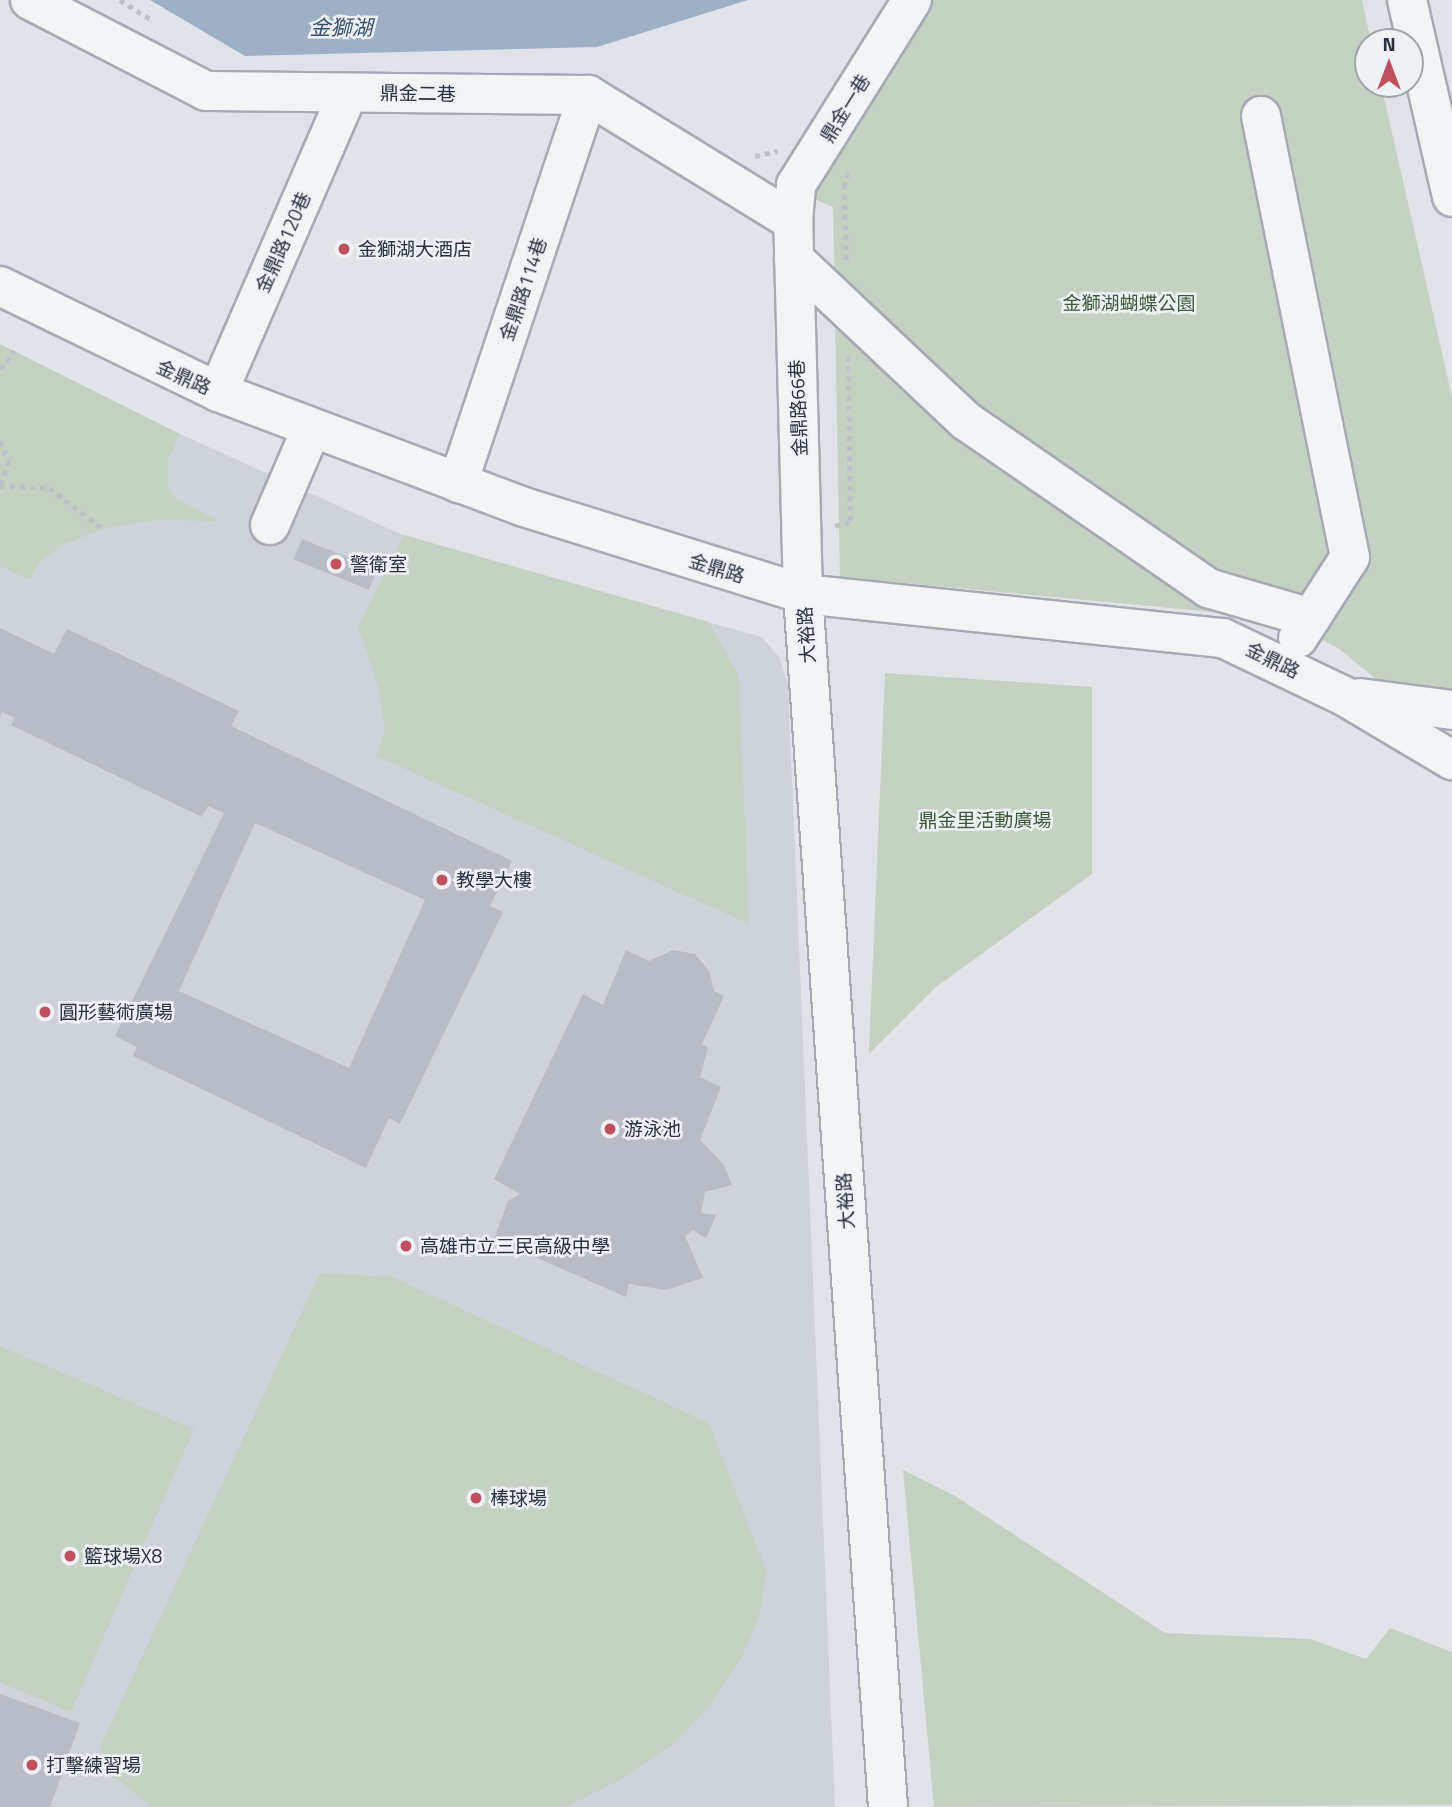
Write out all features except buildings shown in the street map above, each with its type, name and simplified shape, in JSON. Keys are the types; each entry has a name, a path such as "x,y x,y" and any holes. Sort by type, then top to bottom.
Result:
{"street":[{"name":"鼎金二巷","path":"30,0 206,91 588,95"},
{"name":"鼎金一巷","path":"793,221 796,185 912,0"},
{"path":"1407,0 1452,197"},
{"name":"金鼎路120巷","path":"218,392 348,93"},
{"path":"588,95 793,221"},
{"name":"金鼎路114巷","path":"458,483 588,95"},
{"path":"1261,116 1350,557 1282,664"},
{"name":"金鼎路66巷","path":"793,221 803,594"},
{"path":"794,259 977,429 1208,588 1311,618"},
{"name":"金鼎路","path":"0,286 218,392 311,430 458,483 803,594 1223,638 1344,696 1452,760"},
{"path":"270,525 311,430"},
{"name":"大裕路","path":"803,594 888,1807"},
{"path":"1344,696 1452,710"}],"path":[{"path":"0,369 14,351"},
{"path":"0,441 9,461 1,486 49,488 103,529"}],"shaded area":[{"name":"高雄市立三民高級中學","path":"0,344 180,434 420,543 762,637 779,657 788,685 835,1807 0,1807"}],"green space":[{"name":"金獅湖蝴蝶公園","path":"933,0 1362,0 1368,28 1354,28 1354,98 1384,98 1452,397 1452,694 1427,694 1377,680 1338,648 1278,618 840,577 833,207 807,196"},
{"path":"0,344 180,434 168,459 168,488 176,499 219,521 155,520 103,529 62,545 38,564 30,580 0,566"},
{"path":"404,535 709,622 739,676 749,924 376,756 385,729 378,686 358,627"},
{"name":"鼎金里活動廣場","path":"885,673 1092,687 1092,874 936,987 869,1054"},
{"name":"棒球場","path":"320,1273 392,1277 709,1423 767,1573 759,1617 742,1657 712,1703 674,1743 627,1776 566,1807 152,1807 112,1776 100,1747"},
{"name":"籃球場X8","path":"0,1346 194,1429 71,1712 0,1682"},
{"path":"903,1470 955,1496 1165,1633 1310,1639 1366,1659 1390,1628 1452,1652 1452,1805 934,1807"}],"water":[{"name":"金獅湖","path":"150,0 748,0 597,47 245,56"}],"place":[{"name":"金獅湖大酒店","path":"344,249"},
{"name":"警衛室","path":"336,564"},
{"name":"教學大樓","path":"442,880"},
{"name":"圓形藝術廣場","path":"45,1012"},
{"name":"游泳池","path":"610,1129"},
{"name":"高雄市立三民高級中學","path":"406,1246"},
{"name":"棒球場","path":"476,1498"},
{"name":"籃球場X8","path":"70,1556"},
{"name":"打擊練習場","path":"32,1765"}]}
